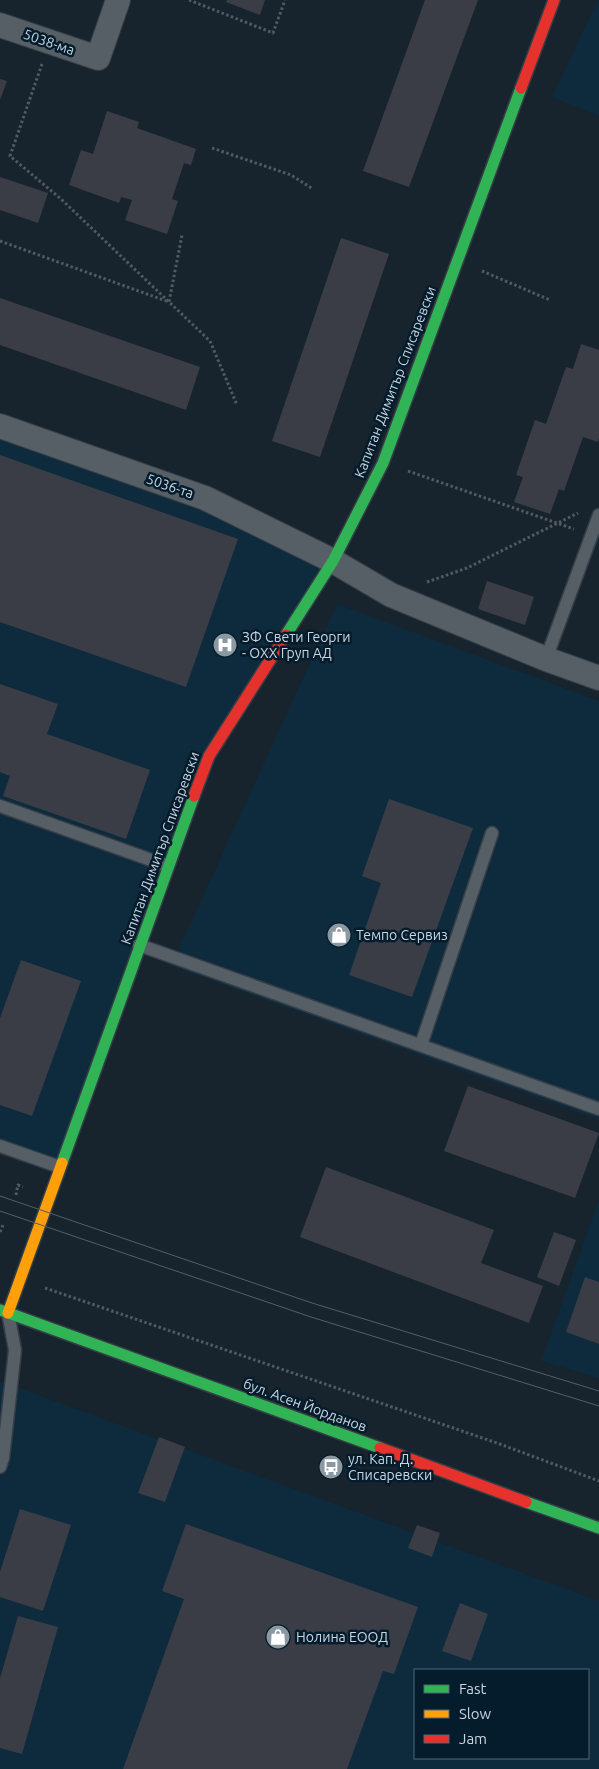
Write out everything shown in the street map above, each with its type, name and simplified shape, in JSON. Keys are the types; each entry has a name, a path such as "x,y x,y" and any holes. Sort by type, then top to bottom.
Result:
{"street":[{"name":"5038-ма","path":"0,25 98,58 118,0"},
{"name":"Капитан Димитър Списаревски","path":"4,1311 60,1167 208,756 333,562 383,462 554,0"},
{"name":"5036-та","path":"0,426 205,498 333,562 392,595 546,660 599,678"},
{"name":"бул. Асен Йорданов","path":"4,1311 599,1528"}],"lane":[{"path":"546,660 599,515"},
{"path":"0,806 168,866"},
{"path":"421,1045 492,833"},
{"path":"139,945 599,1108"},
{"path":"0,1146 60,1167"},
{"path":"0,1467 3,1458 15,1350 4,1311"}],"path":[{"path":"189,0 273,33 285,0"},
{"path":"50,42 10,156 62,199 210,341 237,405"},
{"path":"212,148 291,175 313,189"},
{"path":"170,302 182,235"},
{"path":"0,241 170,302"},
{"path":"457,261 550,300"},
{"path":"383,462 592,535"},
{"path":"392,595 467,568 582,511"},
{"path":"16,1195 18,1185 23,1187"},
{"path":"0,1232 4,1226"},
{"path":"43,1288 497,1443 599,1481"}],"shaded area":[{"path":"599,0 599,116 552,97"},
{"path":"0,426 333,561 209,756 60,1167 0,1146"},
{"path":"337,604 599,701 599,1120 171,966"},
{"path":"599,1200 599,1378 541,1361"},
{"path":"0,1381 599,1601 599,1769 0,1769"}],"building":[{"path":"227,0 265,0 260,15 226,2"},
{"path":"425,0 478,0 409,187 363,171"},
{"path":"0,79 7,81 0,100"},
{"path":"107,111 139,122 137,128 196,149 191,165 184,163 172,199 178,201 167,234 125,220 132,200 121,197 119,203 69,185 81,150 93,154"},
{"path":"0,177 48,193 38,223 0,210"},
{"path":"341,238 389,254 320,457 272,441"},
{"path":"0,298 200,367 186,410 0,345"},
{"path":"581,344 599,350 599,438 598,442 583,437 564,491 559,489 550,514 514,502 523,477 516,475 535,420 546,424 566,367 573,369"},
{"path":"0,455 238,539 186,687 0,622"},
{"path":"487,581 534,597 525,625 478,609"},
{"path":"0,684 58,704 47,734 150,770 126,839 3,796 10,776 0,772"},
{"path":"389,799 473,828 412,997 349,975 381,883 362,876"},
{"path":"21,960 81,981 32,1116 0,1105 0,1018"},
{"path":"468,1086 599,1133 575,1198 444,1151"},
{"path":"326,1167 494,1230 481,1263 543,1286 529,1323 300,1237"},
{"path":"554,1232 576,1240 559,1286 537,1277"},
{"path":"585,1277 599,1282 599,1344 566,1332"},
{"path":"159,1437 185,1447 165,1502 138,1493"},
{"path":"20,1509 71,1525 43,1611 0,1597 0,1572"},
{"path":"186,1524 418,1607 394,1674 383,1671 347,1769 123,1769 184,1599 162,1591"},
{"path":"417,1525 440,1533 432,1557 408,1548"},
{"path":"460,1603 488,1614 471,1661 442,1651"},
{"path":"18,1616 58,1627 22,1754 0,1748 0,1678"}],"tram line":[{"path":"0,1196 312,1303 599,1391"},
{"path":"0,1211 311,1317 599,1406"}],"traffic: fast":[{"path":"286,635 333,561 383,463 521,88"},
{"path":"62,1163 194,796"},
{"path":"0,1310 380,1448"},
{"path":"526,1502 599,1528"}],"traffic: slow":[{"path":"8,1313 62,1163"}],"traffic: jam":[{"path":"521,88 554,0"},
{"path":"194,796 209,756 286,635"},
{"path":"380,1448 526,1502"}],"place":[{"name":"ЗФ Свети Георги - ОХХ Груп АД","path":"225,645"},
{"name":"Темпо Сервиз","path":"339,935"},
{"name":"ул. Кап. Д. Списаревски","path":"331,1467"},
{"name":"Нолина ЕООД","path":"278,1637"}]}
